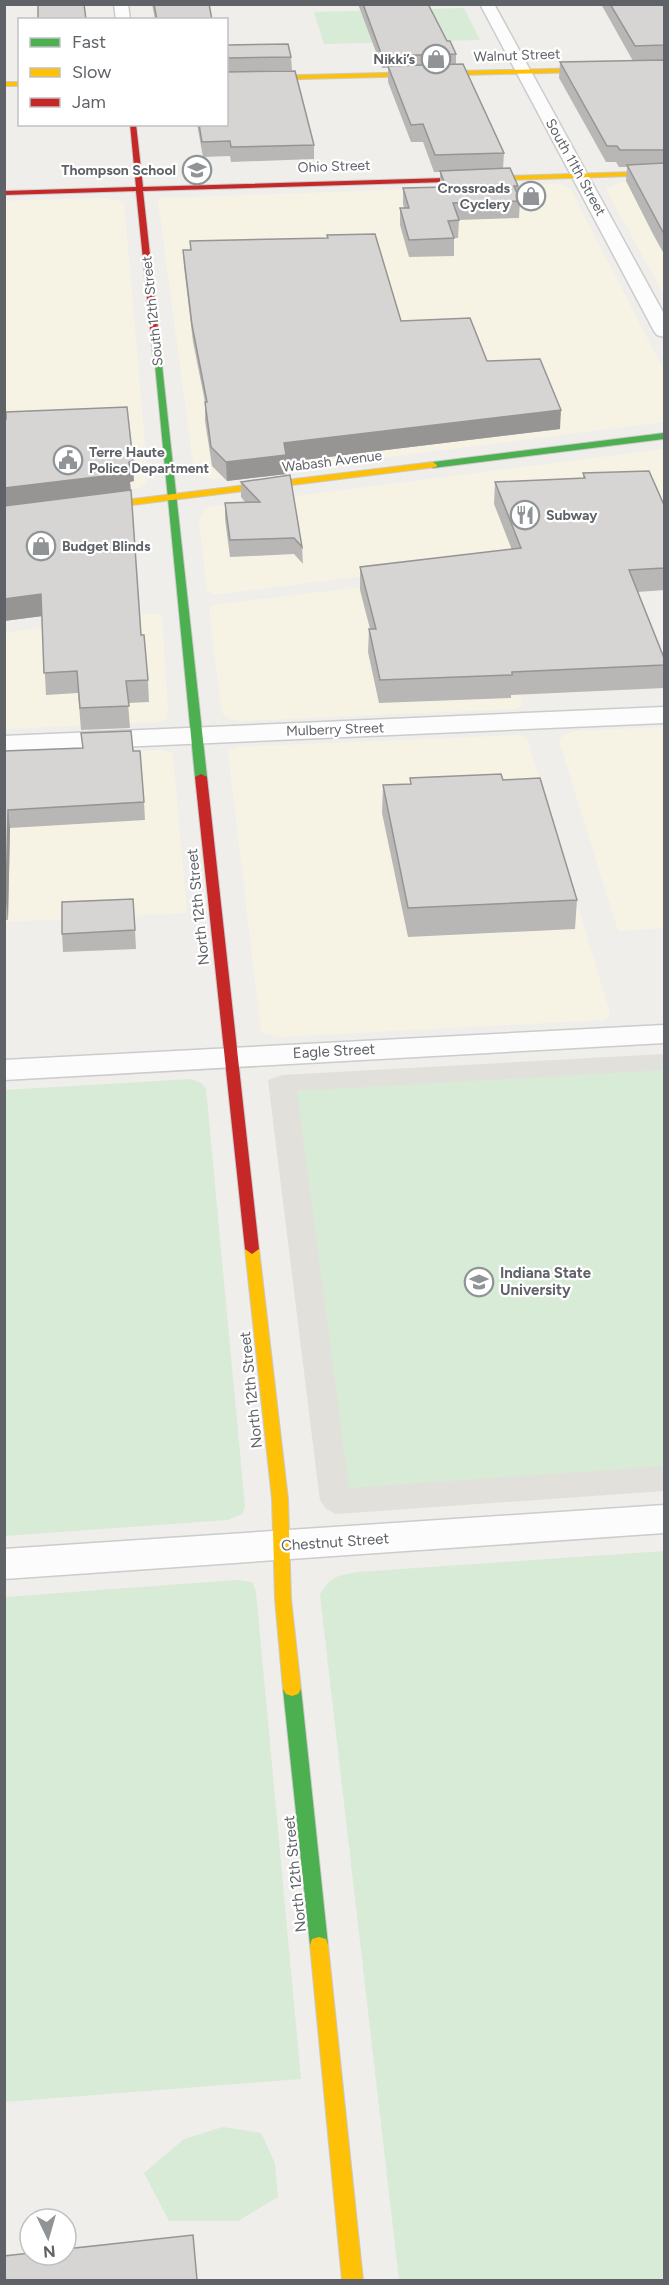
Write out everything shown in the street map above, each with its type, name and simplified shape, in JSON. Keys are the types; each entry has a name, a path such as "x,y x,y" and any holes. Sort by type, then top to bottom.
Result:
{"street":[{"name":"South 11th Street","path":"487,4 664,331"},
{"name":"Walnut Street","path":"228,79 664,68"},
{"name":"South 12th Street","path":"133,126 172,497"},
{"name":"Ohio Street","path":"4,193 664,173"},
{"name":"Wabash Avenue","path":"4,518 664,436"},
{"name":"North 12th Street","path":"172,497 230,1057 280,1499 283,1599 353,2280"},
{"name":"Mulberry Street","path":"4,744 664,715"},
{"name":"Eagle Street","path":"4,1070 664,1034"},
{"name":"Chestnut Street","path":"4,1564 664,1519"}],"shaded area":[{"path":"664,181 664,295 606,189 622,182"},
{"path":"559,184 570,188 664,371 664,422 213,479 203,477 194,470 158,201 161,198"},
{"path":"101,198 124,202 148,478 146,484 140,488 5,505 4,201"},
{"path":"664,449 664,538 220,594 213,594 207,590 199,523 203,510 209,507"},
{"path":"470,574 483,577 522,702 521,706 515,709 242,721 230,719 222,713 209,609 213,605"},
{"path":"145,614 162,616 168,709 166,720 5,729 4,633"},
{"path":"664,727 664,928 618,931 559,740 565,734 577,731"},
{"path":"519,735 527,739 609,1009 609,1017 603,1020 278,1037 261,1032 228,750 239,747"},
{"path":"159,750 171,752 173,756 187,913 5,922 4,757"},
{"name":"Indiana State University","path":"664,1054 664,1491 336,1514 326,1509 320,1500 268,1080 282,1075"}],"green space":[{"path":"464,8 480,40 324,44 314,12"},
{"name":"Indiana State University","path":"664,1070 664,1466 349,1488 297,1091"},
{"path":"191,1079 206,1088 245,1507 242,1514 228,1520 5,1536 5,1090"},
{"path":"664,1551 664,2280 399,2280 320,1595 327,1584 335,1578 358,1572"},
{"path":"236,1580 252,1582 256,1592 301,2079 5,2102 5,1597"},
{"path":"223,2127 261,2133 275,2163 278,2197 238,2221 169,2221 144,2173 184,2139"}],"building":[{"path":"38,4 84,4 86,18 38,18"},
{"path":"154,4 209,4 212,18 157,18"},
{"path":"363,4 428,4 456,54 382,56"},
{"path":"610,4 664,4 664,45 635,46"},
{"path":"288,44 291,57 228,58 228,45"},
{"path":"664,60 664,150 620,150 617,146 607,146 560,62"},
{"path":"463,64 504,153 435,155 423,124 411,125 388,66"},
{"path":"295,71 314,145 231,147 230,141 202,142 199,126 228,126 228,72"},
{"path":"664,163 664,234 627,165"},
{"path":"510,168 518,186 514,186 520,201 453,203 459,220 448,221 454,238 409,240 400,208 409,208 403,188 446,187 440,171"},
{"path":"375,234 401,321 470,318 487,361 540,359 561,410 284,443 286,455 226,462 211,447 205,402 207,402 192,325 183,250 191,250 190,241 328,238 327,235"},
{"name":"Terre Haute Police Department","path":"127,407 133,461 129,462 130,473 4,488 4,419 6,419 6,412"},
{"path":"649,471 664,505 664,568 629,570 664,658 664,665 512,672 512,675 380,680 369,629 376,629 360,567 521,548 495,482 585,478 583,473"},
{"path":"290,475 302,547 294,538 230,540 225,503 260,502 241,482"},
{"path":"131,490 141,635 144,635 148,680 126,681 129,706 80,708 77,671 44,673 41,594 4,599 4,506"},
{"path":"131,731 133,751 140,751 144,802 8,810 6,901 4,901 4,751 83,748 81,733"},
{"path":"501,774 503,780 540,778 577,900 408,908 383,785 411,784 410,778"},
{"path":"133,899 135,930 62,934 62,902"},
{"path":"193,2235 197,2280 4,2280 4,2256 18,2254 18,2267 78,2267 78,2248"}],"traffic: fast":[{"path":"157,356 201,777"},
{"path":"433,465 664,436"},
{"path":"292,1689 319,1945"}],"traffic: slow":[{"path":"228,79 664,68"},
{"path":"4,84 18,84"},
{"path":"446,180 664,173"},
{"path":"4,518 433,465"},
{"path":"252,1249 280,1499 283,1599 292,1689"},
{"path":"319,1945 353,2280"}],"traffic: jam":[{"path":"133,126 157,356"},
{"path":"4,193 446,180"},
{"path":"201,777 252,1249"}],"place":[{"name":"Nikki’s","path":"436,59"},
{"name":"Thompson School","path":"197,170"},
{"name":"Crossroads Cyclery","path":"531,196"},
{"name":"Terre Haute Police Department","path":"68,460"},
{"name":"Subway","path":"525,515"},
{"name":"Budget Blinds","path":"41,546"},
{"name":"Indiana State University","path":"479,1282"}]}
